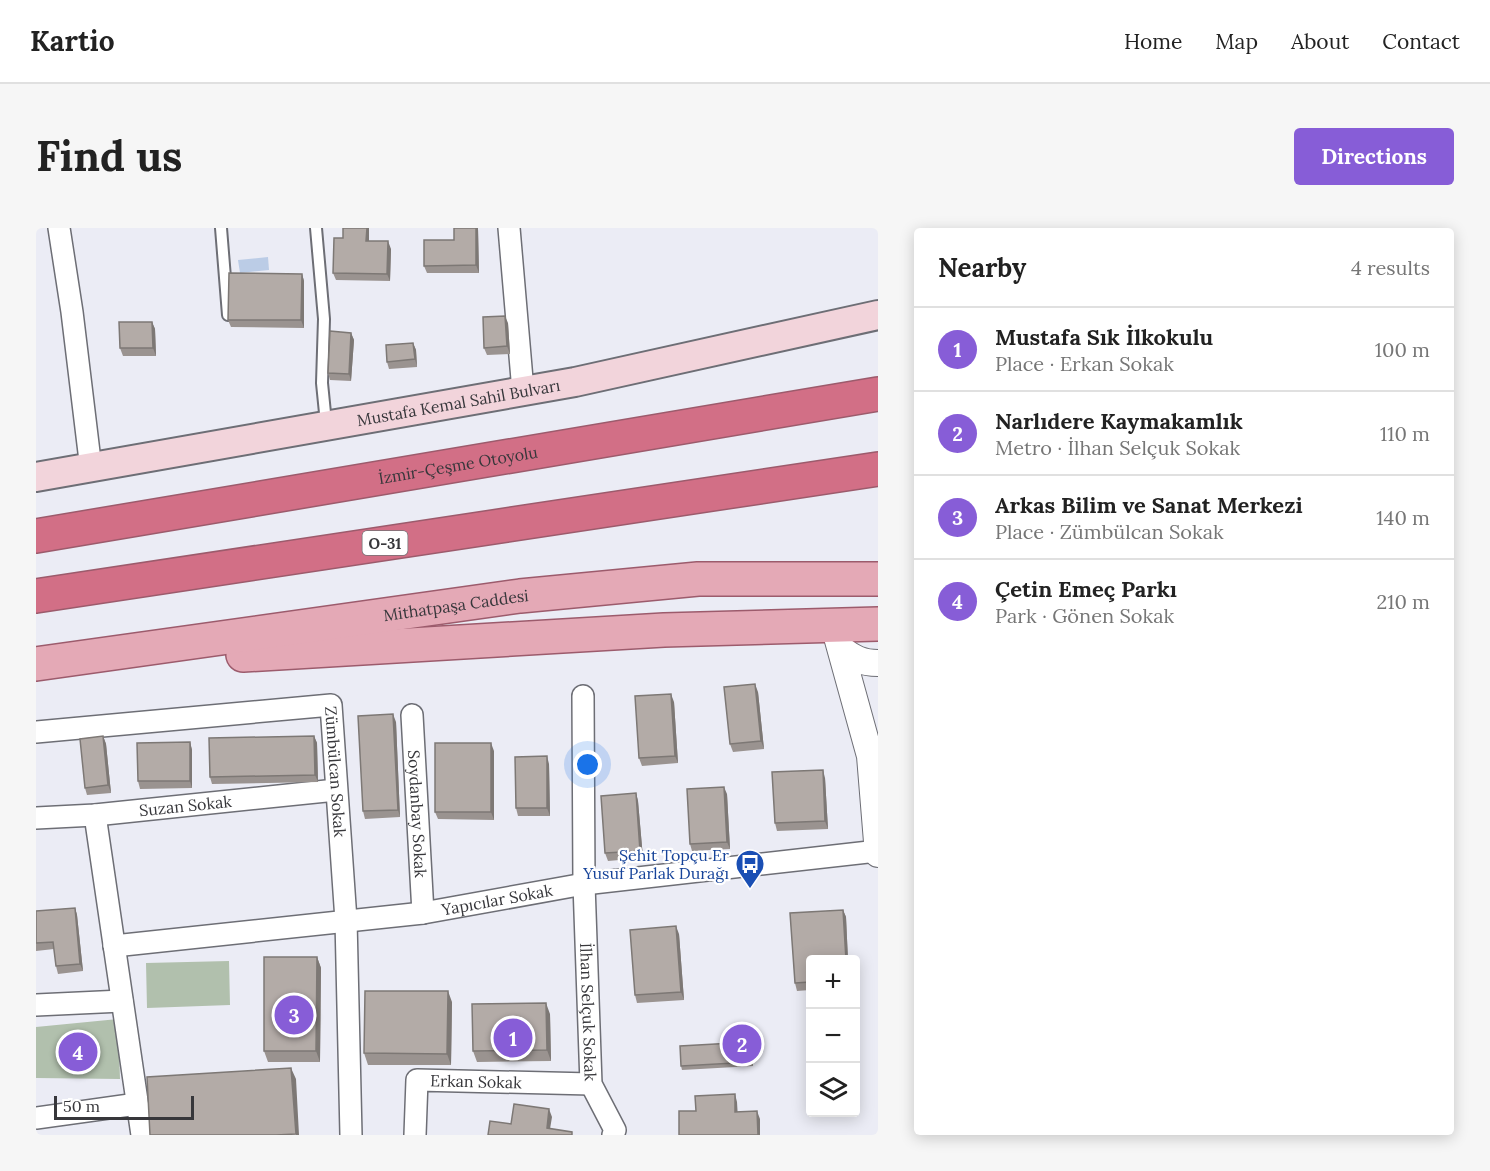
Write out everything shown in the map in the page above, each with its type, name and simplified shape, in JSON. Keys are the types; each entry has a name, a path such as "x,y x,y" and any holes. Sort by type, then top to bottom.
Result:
{"highway":[{"name":"İzmir-Çeşme Otoyolu","path":"36,536 878,394"},
{"name":"O-31","path":"36,596 878,470"}],"main road":[{"name":"Mustafa Kemal Sahil Bulvarı","path":"36,477 575,382 878,315"},
{"name":"Mithatpaşa Caddesi","path":"36,664 520,596 698,579 874,579"},
{"path":"838,637 835,613 840,601 849,591 874,579"},
{"name":"Mithatpaşa Caddesi","path":"36,680 201,658 298,650 664,630 838,637 878,624"}],"street":[{"path":"59,228 72,312 91,469"},
{"path":"509,228 523,392"},
{"path":"838,637 854,658 866,663 878,663"},
{"path":"838,637 870,756 878,852"},
{"path":"583,696 584,884"},
{"name":"Zümbülcan Sokak","path":"36,732 332,705 346,920 351,1135"},
{"name":"Soydanbay Sokak","path":"412,715 423,913"},
{"name":"Suzan Sokak","path":"36,818 95,815 336,790"},
{"path":"95,815 142,1135"},
{"name":"Yapıcılar Sokak","path":"114,946 423,913 584,884 878,852"},
{"name":"İlhan Selçuk Sokak","path":"584,884 591,1084 617,1133"},
{"path":"36,1005 122,1000"},
{"name":"Erkan Sokak","path":"415,1135 417,1080 591,1084"},
{"path":"36,1118 137,1104"}],"lane":[{"path":"221,228 228,315"},
{"path":"316,228 324,319 322,383 326,427"}],"green space":[{"path":"229,961 230,1005 147,1008 146,963"},
{"path":"118,1019 120,1079 36,1078 36,1027"}],"water":[{"path":"268,257 269,270 240,273 238,260"}],"building":[{"path":"343,228 367,228 366,241 388,241 387,274 333,273 334,238 343,238"},
{"path":"454,228 476,228 476,265 424,266 424,240 454,240"},
{"path":"229,273 302,274 301,320 228,320"},
{"path":"505,316 507,346 484,348 483,317"},
{"path":"119,322 152,322 153,348 120,348"},
{"path":"330,331 351,333 349,374 328,373"},
{"path":"413,343 415,359 387,362 386,345"},
{"path":"755,684 761,741 730,744 724,687"},
{"path":"671,694 675,756 639,758 635,696"},
{"path":"393,714 398,810 363,811 358,716"},
{"path":"103,736 108,785 85,788 80,739"},
{"path":"314,736 315,775 210,777 209,738"},
{"path":"190,742 190,781 138,781 137,743"},
{"path":"435,743 491,743 491,812 435,812"},
{"path":"547,756 547,808 516,808 515,757"},
{"path":"823,770 825,821 775,823 772,772"},
{"path":"724,787 727,842 690,844 687,789"},
{"path":"636,793 640,851 605,853 601,796"},
{"path":"75,908 80,964 56,966 53,942 36,943 36,911"},
{"path":"843,910 846,955 806,955 806,982 795,983 790,913"},
{"path":"676,926 681,992 635,995 630,930"},
{"path":"264,957 317,957 316,1051 264,1051"},
{"path":"365,991 448,991 447,1054 364,1053"},
{"path":"546,1003 547,1050 473,1051 472,1004"},
{"path":"751,1042 752,1062 681,1066 680,1046"},
{"path":"291,1068 296,1134 150,1135 147,1077"},
{"path":"735,1094 735,1112 757,1111 758,1135 679,1135 679,1111 696,1111 695,1096"},
{"path":"514,1104 549,1109 547,1128 572,1132 572,1135 488,1135 490,1121 511,1124"}],"place":[{"name":"Şehit Topçu Er Yusuf Parlak Durağı","path":"750,890"},
{"name":"Arkas Bilim ve Sanat Merkezi","path":"294,1015"},
{"name":"Mustafa Sık İlkokulu","path":"513,1038"},
{"name":"Narlıdere Kaymakamlık","path":"742,1044"},
{"name":"Çetin Emeç Parkı","path":"78,1052"}]}
